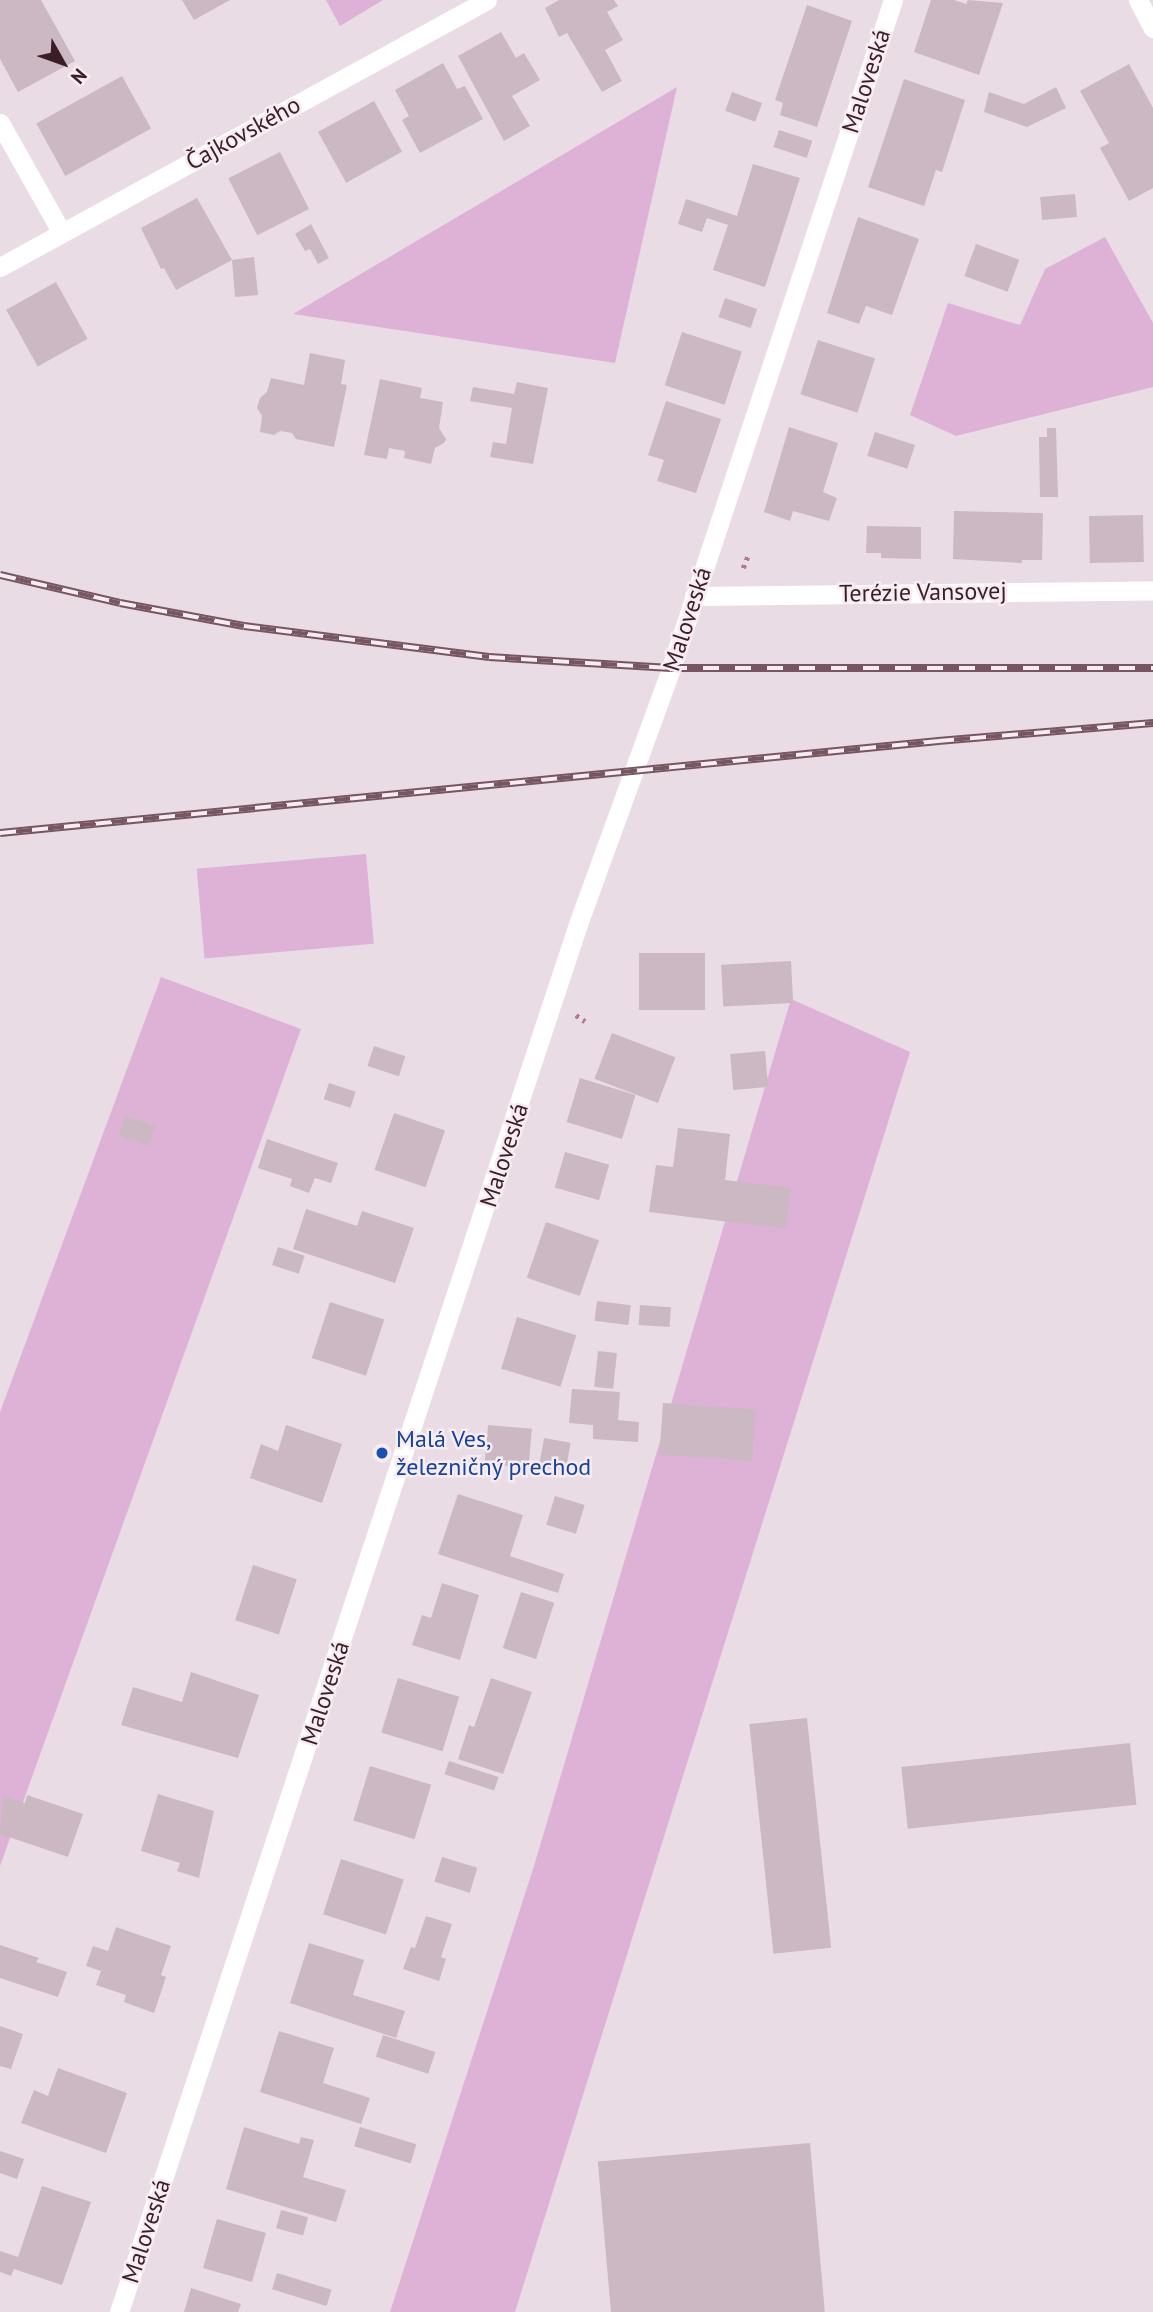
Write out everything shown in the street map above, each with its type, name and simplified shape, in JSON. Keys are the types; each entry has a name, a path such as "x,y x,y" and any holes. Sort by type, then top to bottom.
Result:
{"street":[{"name":"Čajkovského","path":"0,267 487,0"},
{"name":"Maloveská","path":"119,2312 578,924 671,668 893,0"},
{"path":"1138,0 1153,27"},
{"path":"0,123 62,233"},
{"name":"Terézie Vansovej","path":"694,596 1153,590"}],"shaded area":[{"path":"326,0 383,0 340,26"},
{"path":"677,87 615,363 293,314"},
{"path":"1105,237 1153,323 1153,387 956,436 910,415 948,303 1020,325 1045,269"},
{"path":"366,854 374,944 204,958 197,869"},
{"path":"161,977 301,1029 0,1866 0,1412"},
{"path":"791,999 910,1052 515,2312 390,2312 534,1866"}],"building":[{"path":"0,0 41,0 75,61 18,92 0,59"},
{"path":"182,0 230,0 194,20"},
{"path":"559,0 614,0 618,6 607,12 623,40 605,50 622,81 602,92 567,33 559,37 545,8"},
{"path":"931,0 954,0 966,4 968,0 1003,3 979,75 914,52"},
{"path":"807,5 852,21 817,127 780,115 783,103 775,100"},
{"path":"501,32 516,58 524,53 540,80 512,96 530,126 504,141 458,56"},
{"path":"443,63 457,89 465,86 483,119 420,153 402,120 409,116 395,90"},
{"path":"1129,64 1153,108 1153,188 1129,201 1100,148 1109,143 1080,91"},
{"path":"122,76 151,128 65,176 36,124"},
{"path":"904,79 965,100 942,172 936,170 924,206 868,187"},
{"path":"1056,87 1066,108 1027,127 984,112 989,92 1024,104"},
{"path":"732,92 762,103 755,122 725,111"},
{"path":"374,101 402,152 346,183 318,132"},
{"path":"779,130 812,141 807,158 773,147"},
{"path":"280,152 309,209 257,235 228,178"},
{"path":"753,164 800,178 765,287 713,270 728,225 707,218 702,232 678,224 686,199 737,216"},
{"path":"1075,194 1077,217 1042,220 1040,197"},
{"path":"197,198 232,260 176,290 164,268 161,269 141,228"},
{"path":"858,217 919,239 892,315 866,306 859,324 827,313"},
{"path":"311,224 329,258 318,264 310,249 305,251 295,234"},
{"path":"976,244 1019,260 1008,292 964,276"},
{"path":"254,257 258,295 235,297 232,260"},
{"path":"56,282 88,339 38,366 6,310"},
{"path":"725,298 757,309 751,328 718,317"},
{"path":"682,332 742,351 725,405 665,385"},
{"path":"818,340 875,359 857,413 800,394"},
{"path":"310,353 345,360 341,384 347,385 334,447 296,439 292,433 280,431 274,435 260,432 262,416 257,408 260,398 267,392 271,378 304,385"},
{"path":"380,379 422,388 420,398 443,402 439,428 446,439 435,448 431,464 404,458 405,451 389,448 387,459 364,455"},
{"path":"517,382 548,388 533,464 490,457 493,442 506,444 512,408 470,401 473,387 514,394"},
{"path":"666,401 721,419 696,493 657,481 664,460 648,455"},
{"path":"789,427 838,443 823,492 837,498 829,521 793,511 790,521 764,512"},
{"path":"1047,428 1056,428 1058,497 1040,497 1039,437 1047,437"},
{"path":"875,432 915,445 907,469 867,456"},
{"path":"954,511 1043,513 1042,560 1022,560 1022,563 953,559"},
{"path":"1143,515 1144,562 1090,563 1089,516"},
{"path":"867,526 921,527 921,559 881,558 881,553 866,553"},
{"path":"639,953 705,953 705,1010 639,1010"},
{"path":"791,961 793,1003 723,1007 721,965"},
{"path":"612,1033 675,1057 658,1103 594,1079"},
{"path":"374,1046 405,1056 399,1076 368,1066"},
{"path":"765,1051 768,1087 733,1090 730,1054"},
{"path":"580,1078 635,1095 622,1139 567,1122"},
{"path":"329,1083 356,1092 350,1108 324,1099"},
{"path":"394,1113 445,1131 426,1187 374,1170"},
{"path":"125,1116 155,1126 149,1146 119,1136"},
{"path":"678,1128 730,1134 725,1180 791,1188 786,1229 649,1212 656,1165 673,1167"},
{"path":"267,1139 338,1163 331,1183 315,1178 309,1193 290,1186 292,1179 258,1168"},
{"path":"565,1152 609,1165 599,1200 555,1188"},
{"path":"306,1209 357,1226 362,1211 414,1228 395,1283 293,1249"},
{"path":"546,1222 599,1240 580,1296 527,1278"},
{"path":"278,1247 305,1256 299,1274 272,1265"},
{"path":"597,1301 631,1305 628,1325 595,1321"},
{"path":"330,1302 384,1320 366,1376 312,1358"},
{"path":"640,1305 671,1307 670,1327 639,1325"},
{"path":"517,1317 576,1335 561,1387 501,1369"},
{"path":"598,1351 617,1353 613,1389 594,1387"},
{"path":"572,1389 620,1392 618,1420 639,1422 638,1442 593,1439 593,1425 569,1423"},
{"path":"663,1403 756,1409 752,1461 659,1455"},
{"path":"286,1425 342,1444 322,1503 250,1478 261,1444 278,1451"},
{"path":"488,1425 532,1429 528,1468 485,1464"},
{"path":"544,1438 571,1443 566,1471 539,1467"},
{"path":"458,1494 523,1515 510,1556 564,1574 558,1593 438,1554"},
{"path":"555,1496 585,1505 576,1534 546,1525"},
{"path":"253,1565 297,1579 279,1634 235,1620"},
{"path":"442,1583 479,1595 460,1660 412,1645 422,1615 431,1618"},
{"path":"521,1592 554,1603 536,1659 503,1648"},
{"path":"191,1672 259,1695 238,1758 121,1725 133,1687 182,1702"},
{"path":"398,1678 459,1697 443,1751 381,1733"},
{"path":"491,1678 532,1692 503,1774 458,1759 469,1725 474,1727"},
{"path":"807,1718 831,1948 773,1954 749,1724"},
{"path":"1130,1743 1136,1805 908,1829 901,1767"},
{"path":"449,1761 498,1777 494,1790 445,1774"},
{"path":"370,1766 431,1785 415,1839 353,1821"},
{"path":"158,1794 214,1811 199,1878 177,1871 180,1863 141,1851"},
{"path":"27,1795 83,1814 68,1857 0,1834 3,1796 25,1803"},
{"path":"442,1857 477,1868 470,1893 434,1882"},
{"path":"341,1859 404,1879 386,1935 323,1914"},
{"path":"426,1916 452,1924 441,1957 446,1959 439,1981 403,1969 411,1947 415,1948"},
{"path":"116,1927 171,1946 161,1975 166,1977 154,2013 124,2002 126,1995 96,1985 101,1971 86,1966 93,1946 108,1951"},
{"path":"309,1943 364,1960 353,1995 405,2011 396,2038 290,2003"},
{"path":"0,1945 39,1958 36,1962 67,1972 58,1997 0,1978"},
{"path":"0,2026 23,2034 11,2069 0,2066"},
{"path":"279,2031 334,2048 323,2083 370,2098 361,2124 260,2092"},
{"path":"383,2035 435,2052 428,2074 376,2057"},
{"path":"58,2068 127,2093 106,2153 21,2123 34,2090 48,2096"},
{"path":"244,2127 299,2144 301,2137 314,2140 303,2177 346,2190 336,2222 226,2189"},
{"path":"360,2127 416,2144 411,2163 354,2146"},
{"path":"810,2143 825,2312 611,2312 598,2162"},
{"path":"0,2151 24,2159 17,2179 0,2173"},
{"path":"42,2186 91,2202 62,2285 14,2269 11,2276 0,2272 0,2251 18,2257"},
{"path":"281,2210 308,2217 303,2236 276,2228"},
{"path":"217,2219 266,2233 252,2282 203,2268"},
{"path":"277,2273 332,2290 327,2306 272,2289"},
{"path":"191,2288 241,2304 238,2312 184,2312"}],"railway":[{"path":"0,575 120,603 244,626 489,657 671,668 1153,668"},
{"path":"0,833 938,741 1153,723"}],"place":[{"name":"Malá Ves, železničný prechod","path":"382,1453"}]}
